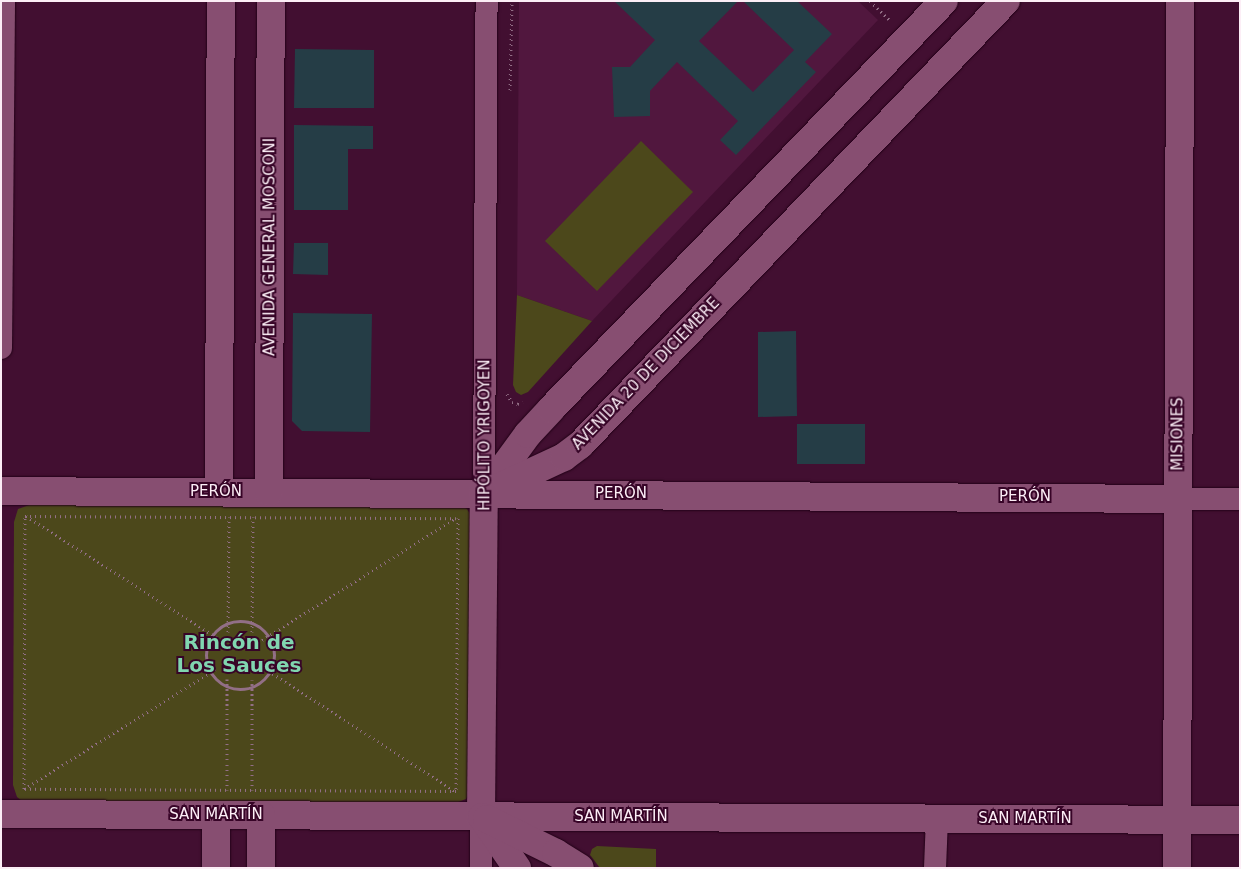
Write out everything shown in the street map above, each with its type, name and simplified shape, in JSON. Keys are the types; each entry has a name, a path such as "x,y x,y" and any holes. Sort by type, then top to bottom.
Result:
{"street":[{"path":"1,348 4,1"},
{"path":"221,1 224,504"},
{"name":"AVENIDA GENERAL MOSCONI","path":"270,492 271,1"},
{"name":"HIPÓLITO YRIGOYEN","path":"481,868 487,1"},
{"path":"484,493 528,434 551,409 944,1"},
{"name":"AVENIDA 20 DE DICIEMBRE","path":"484,493 564,457 580,445 1006,1"},
{"name":"MISIONES","path":"1177,868 1180,1"},
{"name":"PERÓN","path":"1,491 224,504 270,492 1240,499"},
{"path":"257,803 261,868"},
{"name":"SAN MARTÍN","path":"1,814 216,815 257,803 481,816 1240,820"},
{"path":"216,815 216,868"},
{"path":"481,816 517,868"},
{"path":"481,816 569,860 580,868"},
{"path":"935,868 936,818"}],"path":[{"path":"510,99 512,1"},
{"path":"870,1 893,23 898,18"},
{"path":"505,388 512,402 518,404 529,398"},
{"path":"25,516 224,504 253,517 458,518"},
{"path":"224,504 228,632"},
{"path":"25,516 219,639"},
{"path":"24,789 25,516"},
{"path":"252,632 253,517"},
{"path":"262,640 458,518"},
{"path":"456,791 458,518"},
{"path":"244,621 252,623 268,636 274,653 270,672 266,678 252,688 236,690 228,688 210,673 207,665 206,650 212,635 228,623 244,621"},
{"path":"264,668 456,791"},
{"path":"24,789 216,669"},
{"path":"227,679 227,790"},
{"path":"252,680 257,803"},
{"path":"24,789 227,790 257,803 456,791"}],"shaded area":[{"path":"519,1 858,1 878,20 592,321 517,295"},
{"path":"641,141 693,192 597,291 545,241"},
{"path":"517,295 592,321 528,392 521,395 516,392 513,385"},
{"path":"32,504 461,506 467,509 470,514 469,793 466,799 453,804 22,801 17,797 13,785 14,522 18,509"},
{"path":"597,846 656,849 656,868 600,868 590,855 592,849"}],"building":[{"path":"614,1 738,1 699,41 753,92 794,50 743,1 797,1 832,34 805,62 816,72 736,155 720,140 738,121 677,62 650,91 650,116 614,117 612,67 630,67 655,40"},
{"path":"295,49 374,50 374,108 294,108"},
{"path":"294,125 373,126 373,149 348,149 348,210 294,210"},
{"path":"294,243 328,243 328,275 293,274"},
{"path":"293,313 372,314 370,432 302,431 292,421"},
{"path":"796,331 797,416 758,417 758,332"},
{"path":"797,424 865,424 865,464 797,464"}],"district":[{"name":"Rincón de Los Sauces","path":"239,654"}]}
